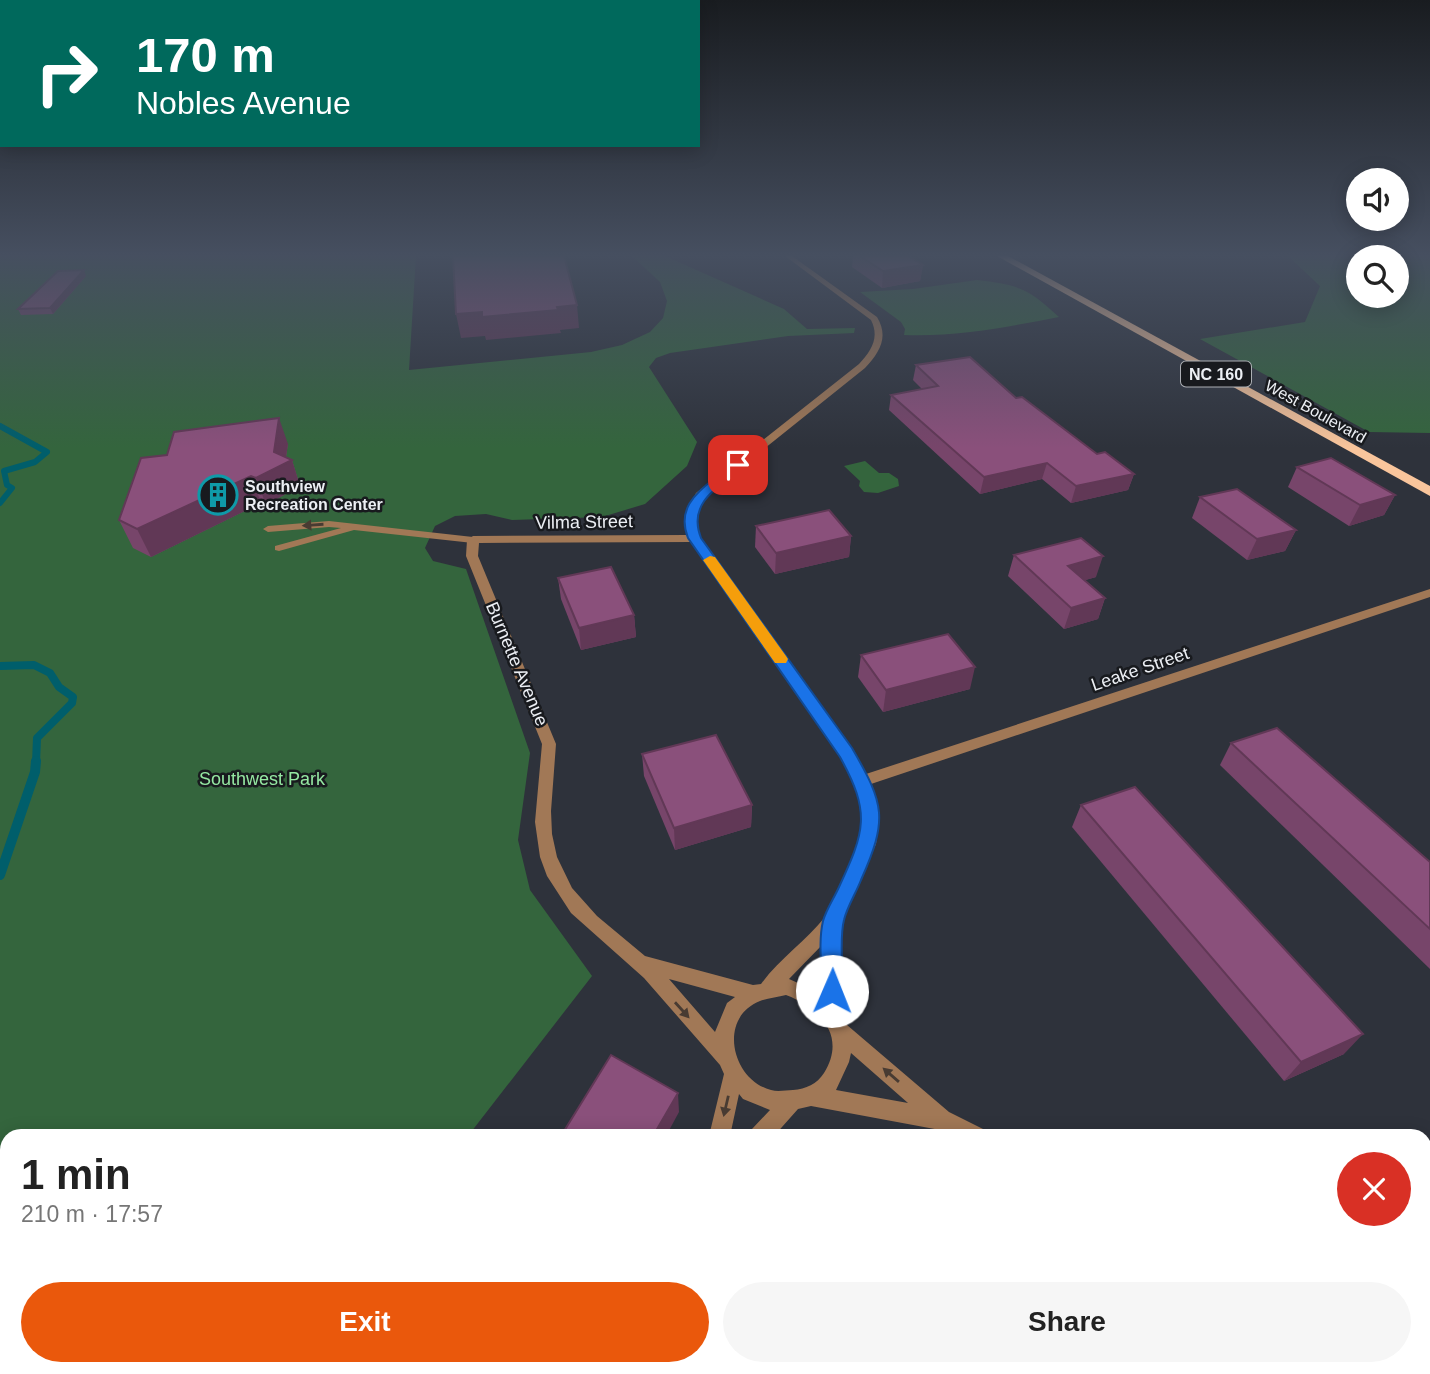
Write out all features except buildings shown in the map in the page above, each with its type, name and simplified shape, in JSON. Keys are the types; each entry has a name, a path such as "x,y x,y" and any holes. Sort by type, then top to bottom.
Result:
{"main road":[{"name":"West Boulevard","path":"1118,320 1430,492"}],"street":[{"path":"720,1129 728,1066 722,1037 727,1018 737,1004 760,990 833,921 868,844 871,823 869,800 846,752 694,538 689,520 692,506 700,495 862,366 878,345 881,335 874,320"},
{"name":"Vilma Street","path":"473,540 694,538"},
{"name":"Burnette Avenue","path":"473,540 472,559 549,744 551,760 545,786 543,832 554,875 578,910 611,941 639,962 728,1066"},
{"name":"Leake Street","path":"862,781 1430,593"},
{"path":"767,1129 802,1099 829,1084 839,1066 843,1049 836,1023 833,921"},
{"name":"Burnette Avenue","path":"639,962 760,990"},
{"path":"760,990 786,987 804,992 820,1001 836,1023 942,1120"},
{"path":"728,1066 749,1091 769,1100 802,1099 942,1120 961,1129"}],"lane":[{"path":"268,529 329,524 473,540"},
{"path":"279,548 358,527"}],"green space":[{"name":"Southwest Park","path":"0,320 412,320 409,370 591,352 622,345 650,332 661,320 797,320 807,329 855,328 854,333 788,336 670,353 656,358 649,367 697,442 687,466 645,504 602,517 512,520 486,514 455,516 435,526 425,548 433,561 466,569 530,753 518,840 530,890 592,976 473,1129 0,1129"},
{"path":"898,320 1043,320 963,333 924,335 904,335 905,329"},
{"path":"1306,320 1430,320 1430,433 1369,432 1200,339"},
{"path":"865,461 879,473 889,473 898,479 899,486 878,493 864,492 859,486 860,481 844,466"}],"waterway":[{"path":"0,426 47,452 35,462 4,471 7,485 12,488 0,503"},
{"path":"0,666 34,665 50,673 59,687 73,697 72,703 37,738 36,763"},
{"path":"0,875 35,772 36,761"}],"slow traffic":[{"path":"710,560 780,659"}],"place":[{"name":"Southview Recreation Center","path":"218,495"}],"route":[{"path":"738,465 700,495 692,506 689,526 694,538 846,752 869,800 871,823 868,844 833,921 832,991"}]}
